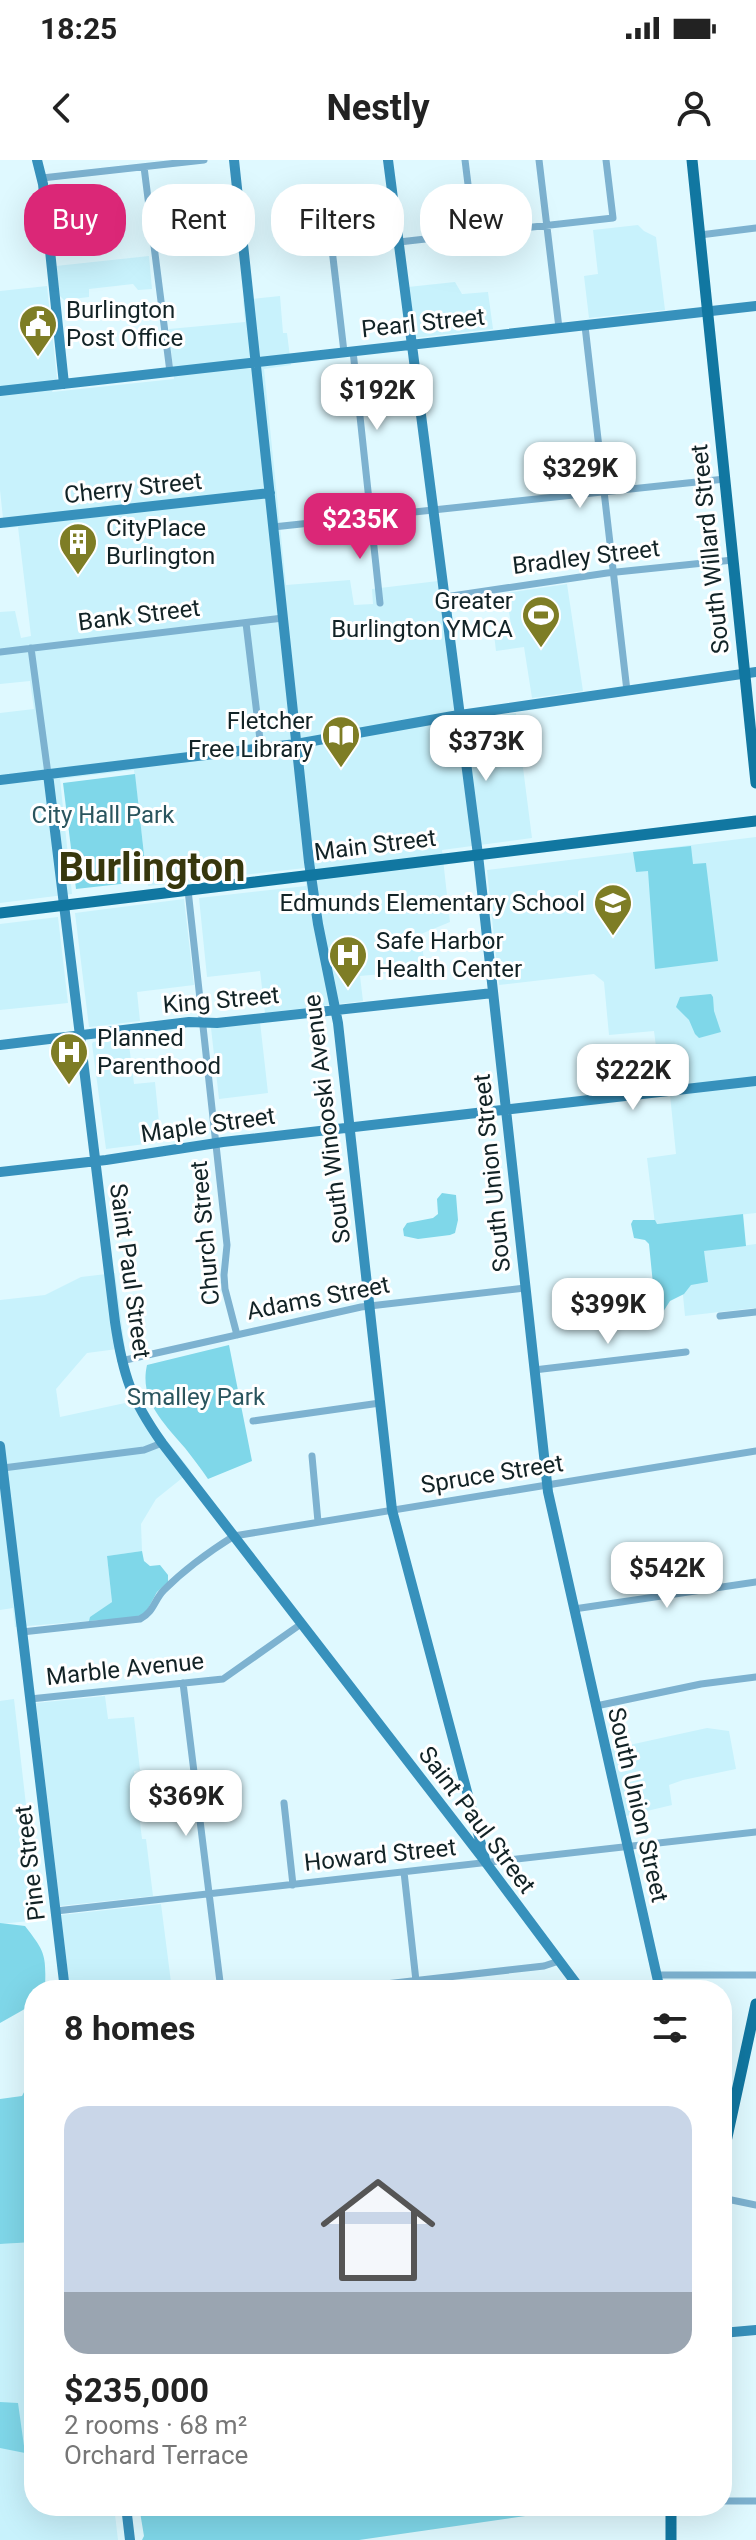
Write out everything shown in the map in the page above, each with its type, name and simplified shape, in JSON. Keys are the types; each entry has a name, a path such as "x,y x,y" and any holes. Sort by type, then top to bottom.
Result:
{"main road":[{"path":"37,160 42,178 64,384"},
{"name":"South Winooski Avenue","path":"234,160 311,875 336,1009 392,1510 486,1863"},
{"name":"South Union Street","path":"388,160 391,184"},
{"name":"South Willard Street","path":"692,160 733,560 751,673 756,783"},
{"name":"South Union Street","path":"401,256 478,855 547,1486 658,1980"},
{"name":"Pearl Street","path":"0,391 756,306"},
{"name":"Cherry Street","path":"0,523 270,493"},
{"path":"0,780 296,744 460,715 751,673"},
{"name":"Saint Paul Street","path":"48,774 121,1361 132,1395 162,1443 573,1980"},
{"name":"Main Street","path":"0,913 756,821"},
{"name":"King Street","path":"0,1045 189,1022 217,1023 493,993"},
{"name":"Maple Street","path":"0,1172 348,1127 756,1081"},
{"name":"Pine Street","path":"0,1446 64,1980"},
{"path":"732,2114 756,2004"},
{"path":"732,2332 756,2330"},
{"path":"127,2516 130,2540"},
{"path":"671,2516 671,2540"}],"street":[{"path":"42,178 204,160"},
{"path":"465,160 468,184"},
{"path":"539,160 559,328"},
{"path":"532,227 613,218 606,160"},
{"path":"144,167 170,372"},
{"path":"700,235 756,228"},
{"path":"334,256 349,351 380,603"},
{"path":"585,326 627,691"},
{"path":"273,527 725,479"},
{"name":"Bradley Street","path":"445,597 613,572 733,560"},
{"name":"Bank Street","path":"0,652 283,618"},
{"path":"246,623 261,748"},
{"name":"Saint Paul Street","path":"31,648 48,774"},
{"name":"Church Street","path":"188,890 227,1245 225,1289 237,1335"},
{"name":"Adams Street","path":"121,1361 369,1306 525,1288"},
{"path":"720,1316 756,1312"},
{"path":"534,1370 686,1352"},
{"path":"253,1421 380,1403"},
{"path":"3,1468 144,1450 162,1443"},
{"name":"Spruce Street","path":"234,1536 756,1451"},
{"path":"312,1456 318,1522"},
{"path":"22,1632 140,1619 152,1611 158,1597 170,1584 234,1536"},
{"path":"574,1609 756,1582"},
{"name":"Marble Avenue","path":"30,1699 228,1678 301,1624"},
{"path":"596,1706 701,1684 756,1677"},
{"path":"183,1683 220,1980"},
{"path":"284,1803 293,1885"},
{"name":"Howard Street","path":"56,1911 756,1832"},
{"path":"404,1872 416,1980"},
{"path":"425,1980 544,1966 559,1961"},
{"path":"657,1975 756,1975"},
{"path":"732,2200 756,2205"},
{"path":"732,2501 756,2501"}],"shaded area":[{"path":"638,225 656,237 665,310 589,318 584,276 598,274 593,230"},
{"path":"149,256 152,289 138,290 133,284 89,289 89,297 64,300 60,296 56,266"},
{"path":"455,282 462,294 488,292 493,329 414,338 408,287"},
{"path":"47,286 57,378 52,392 174,379 169,329 245,322 243,300 280,296 283,333 287,333 291,365 264,369 286,585 350,580 354,605 373,604 372,589 438,581 465,720 516,713 532,838 442,850 450,922 421,934 425,970 360,976 363,1001 265,1013 260,971 207,977 199,898 306,886 305,868 148,886 134,770 60,779 72,894 0,903 0,713 34,709 30,681 0,684 0,612 15,611 21,638 31,636 18,527 4,528 0,490 0,291"},
{"path":"567,584 583,691 532,698 524,647 496,651 494,634 512,631 506,593"},
{"path":"756,837 756,1213 655,1224 647,1158 676,1154 669,1085 661,1086 654,1031 609,1035 604,982 594,974 499,985 487,870"},
{"path":"184,899 194,985 137,992 140,1021 89,1027 75,913"},
{"path":"58,917 68,1003 0,1010 0,924"},
{"path":"260,1022 268,1093 219,1099 211,1028"},
{"path":"128,1037 134,1084 155,1082 161,1142 106,1149 92,1044"},
{"path":"756,1244 756,1317 754,1308 685,1316 682,1285 703,1251"},
{"path":"115,1273 125,1348 87,1353 56,1389 60,1417 139,1400 148,1417 191,1471 156,1499 141,1524 142,1551 107,1556 112,1602 89,1621 15,1627 13,1608 0,1610 0,1300 45,1295 81,1277"},
{"path":"105,1696 108,1719 134,1717 140,1770 134,1771 153,1896 60,1906 36,1703"},
{"path":"14,1699 39,1920 0,1924 0,1701"},
{"path":"707,1728 729,1731 736,1769 669,1785 672,1805 626,1816 611,1749"},
{"path":"161,1904 171,1980 69,1980 61,1915"},
{"path":"24,2243 24,2516 115,2516 118,2540 0,2540 0,2244"}],"green space":[{"name":"City Hall Park","path":"135,774 147,881 76,889 63,783"},
{"path":"691,846 693,864 706,863 718,961 655,969 648,871 636,872 633,852"},
{"path":"711,994 721,1032 699,1038 689,1020 676,1007 680,997"},
{"path":"442,1193 456,1195 458,1220 455,1233 418,1239 404,1236 403,1229 407,1223 433,1218 438,1214 437,1199"},
{"path":"743,1214 746,1246 704,1251 708,1282 691,1285 684,1294 670,1301 661,1315 612,1320 608,1317 607,1307 611,1302 649,1300 654,1294 649,1244 634,1238 633,1220 655,1220 657,1224"},
{"name":"Smalley Park","path":"229,1345 252,1461 208,1479 155,1410 145,1378 147,1365"},
{"path":"142,1551 144,1561 150,1566 160,1565 168,1575 168,1582 157,1592 145,1614 134,1618 89,1621 90,1617 112,1602 107,1556"},
{"path":"0,1923 25,1926 43,1955 45,1980 24,1980 24,2009 0,2023"},
{"path":"24,2092 24,2243 0,2244 0,2099 22,2096"},
{"path":"0,2402 18,2403 24,2453 0,2448"},
{"path":"141,2516 525,2516 359,2540 142,2540"}],"place":[{"name":"Burlington Post Office","path":"38,358"},
{"name":"CityPlace Burlington","path":"78,576"},
{"name":"Greater Burlington YMCA","path":"541,649"},
{"name":"Fletcher Free Library","path":"341,769"},
{"name":"Edmunds Elementary School","path":"613,937"},
{"name":"Safe Harbor Health Center","path":"348,989"},
{"name":"Planned Parenthood","path":"69,1086"}],"district":[{"name":"Burlington","path":"152,867"}]}
